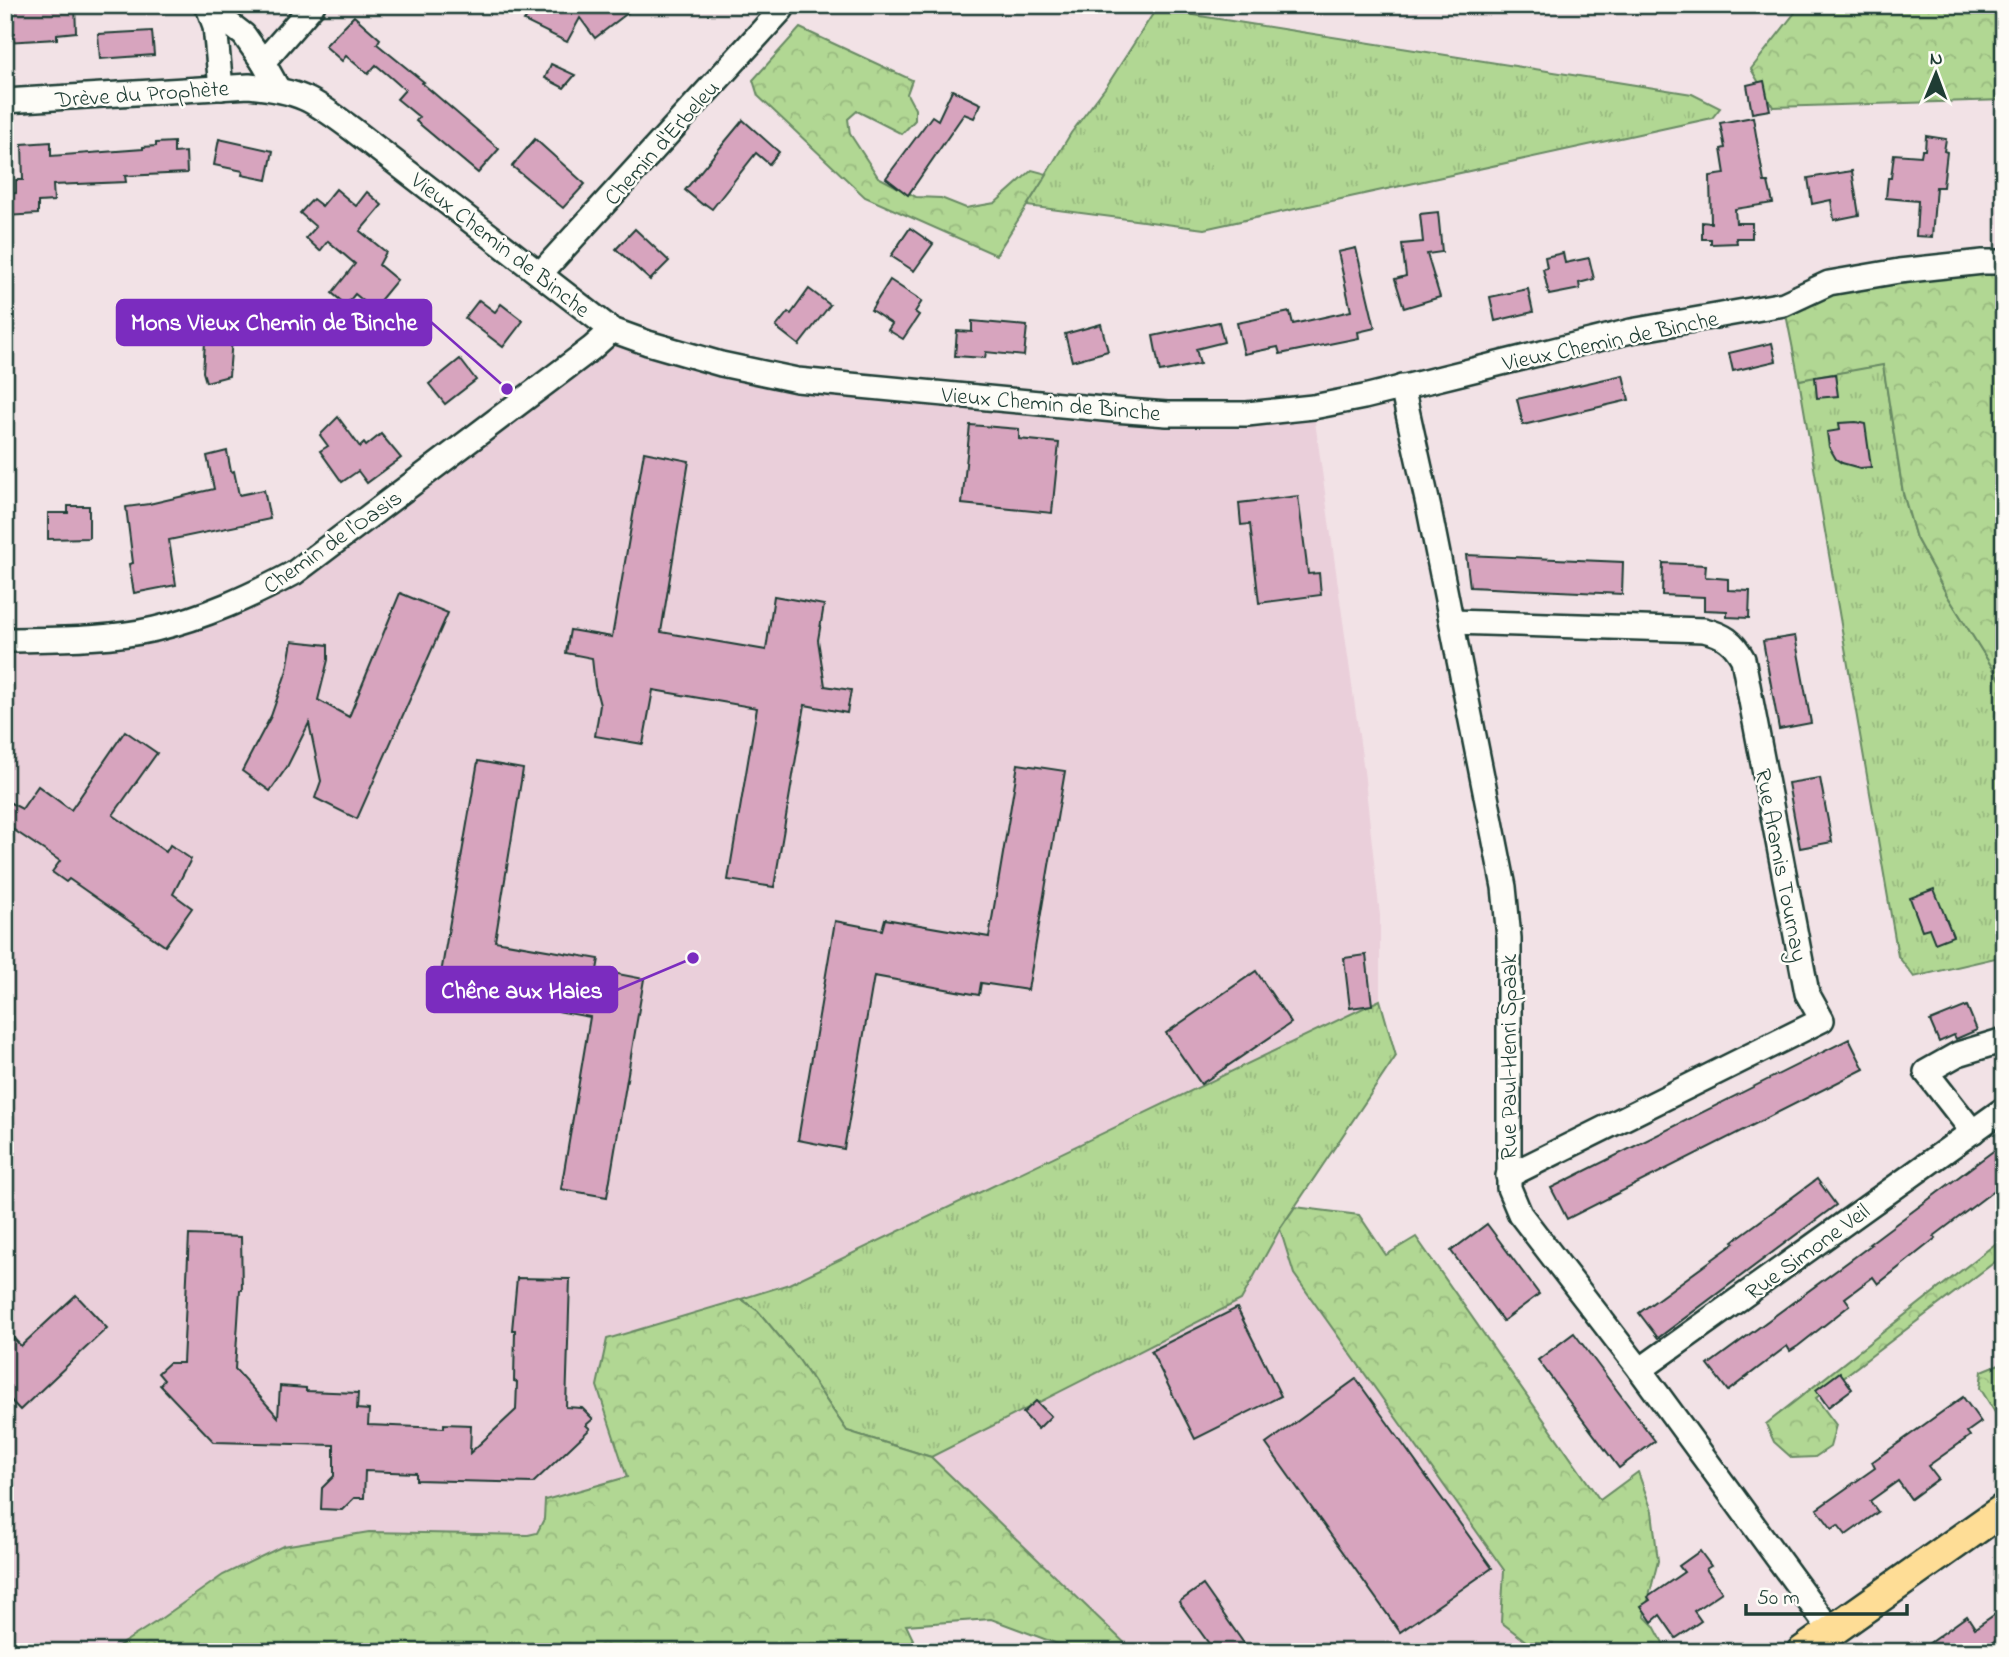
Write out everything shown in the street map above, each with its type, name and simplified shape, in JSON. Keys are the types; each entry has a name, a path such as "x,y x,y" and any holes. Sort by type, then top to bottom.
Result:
{"main road":[{"path":"1802,1652 2004,1509"}],"street":[{"path":"264,62 313,5"},
{"path":"207,6 244,35 264,62 278,89"},
{"path":"207,6 215,26 220,88"},
{"name":"Chemin d'Erbeleu","path":"540,274 782,9"},
{"name":"Drève du Prophète","path":"5,101 249,86 278,89"},
{"name":"Vieux Chemin de Binche","path":"278,89 301,94 321,106 612,330 721,364 797,380 1114,410 1167,414 1247,414 1313,407 1631,331 1784,304 1829,284 1899,271 2004,262"},
{"name":"Chemin de l'Oasis","path":"5,640 109,636 153,629 192,619 243,600 294,573 612,330"},
{"name":"Rue Paul-Henri Spaak","path":"1402,387 1504,887 1509,938 1508,1188 1520,1213 1640,1370 1831,1631"},
{"name":"Rue Aramis Tournay","path":"1452,622 1704,630 1729,639 1743,659 1807,993 1822,1020 1508,1176"},
{"path":"1973,1132 1926,1072 1958,1054 2004,1040"},
{"name":"Rue Simone Veil","path":"1640,1370 2004,1109"}],"shaded area":[{"path":"612,330 721,364 1114,410 1313,407 1364,771 1380,916 1380,1000 1396,1056 1280,1230 1294,1274 1504,1570 1502,1622 1654,1626 1668,1652 1134,1652 931,1457 847,1431 799,1360 758,1311 597,1386 628,1478 546,1500 544,1520 537,1533 159,1620 109,1652 5,1652 5,640 109,636 243,600"}],"green space":[{"path":"1801,5 2004,5 2004,100 1773,107 1751,69"},
{"path":"1156,9 1692,94 1720,108 1712,118 1204,229 1027,206 1071,133 1108,84"},
{"path":"800,28 912,80 907,94 915,109 915,120 902,134 857,111 848,119 850,134 878,177 916,197 941,198 966,208 995,203 1032,170 1047,174 996,255 865,197 758,96 753,80"},
{"path":"2004,262 2004,686 1947,595 1916,538 1903,493 1883,365 1799,380 1784,304 1829,283"},
{"path":"1883,364 1903,493 1916,538 1947,595 2004,686 2004,956 1914,977 1898,956 1799,380"},
{"path":"1380,1000 1396,1056 1280,1229 1241,1300 931,1457 847,1431 799,1360 758,1311 741,1299 789,1284"},
{"path":"1295,1207 1359,1215 1386,1255 1416,1237 1600,1500 1638,1472 1652,1511 1658,1561 1644,1616 1654,1626 1668,1652 1551,1652 1553,1643 1527,1642 1501,1622 1504,1570 1294,1274 1280,1229"},
{"path":"2004,1237 2004,1255 1816,1398 1836,1425 1830,1447 1815,1457 1792,1458 1774,1442 1766,1424"},
{"path":"741,1299 758,1311 799,1360 847,1431 931,1457 1134,1652 1079,1652 991,1619 906,1625 919,1652 109,1652 223,1575 283,1546 369,1532 537,1533 544,1519 545,1500 627,1477 597,1386 607,1339"},
{"path":"2004,1362 2004,1427 1980,1388 1982,1371"}],"building":[{"path":"75,5 76,32 57,34 57,39 5,42 5,9"},
{"path":"537,5 638,5 595,38 580,18 567,42 524,21"},
{"path":"354,16 380,39 377,44 499,149 478,173 416,121 419,117 397,99 405,90 376,65 368,74 346,56 342,61 325,46"},
{"path":"152,31 154,55 100,59 98,34"},
{"path":"551,64 575,75 564,88 545,78"},
{"path":"1764,81 1770,110 1752,113 1747,85"},
{"path":"952,90 981,104 974,118 964,114 908,195 886,178 932,116 938,120"},
{"path":"1753,117 1764,182 1768,182 1773,203 1735,209 1736,223 1752,223 1752,238 1736,238 1737,243 1711,244 1711,239 1702,239 1702,222 1711,223 1710,176 1725,174 1721,149 1725,148 1720,123"},
{"path":"743,120 779,152 769,164 756,153 712,209 685,190"},
{"path":"1926,136 1946,139 1944,151 1947,152 1943,187 1936,187 1932,237 1916,236 1918,201 1886,198 1894,154 1921,156 1922,150 1925,150"},
{"path":"219,139 273,151 267,180 242,175 243,171 214,165"},
{"path":"535,139 585,184 563,208 512,166"},
{"path":"51,142 51,156 143,149 156,146 156,143 174,142 174,153 186,152 187,173 125,176 126,182 53,185 54,201 38,202 38,214 6,216 5,194 16,193 16,180 23,180 22,144"},
{"path":"1852,171 1859,215 1834,220 1831,200 1812,204 1808,178"},
{"path":"336,189 356,206 367,192 382,205 360,231 386,252 379,265 397,280 373,309 355,294 346,305 332,293 355,264 328,241 320,251 306,238 316,227 300,213 313,199 322,206"},
{"path":"1438,212 1442,252 1427,254 1440,297 1404,308 1395,279 1406,276 1402,244 1423,242 1420,214"},
{"path":"910,228 933,244 914,271 891,256"},
{"path":"635,229 669,261 650,280 616,249"},
{"path":"1356,248 1375,328 1358,332 1359,338 1280,354 1278,347 1244,354 1237,323 1290,312 1293,324 1351,311 1338,252"},
{"path":"1563,253 1565,263 1589,258 1594,279 1579,283 1580,289 1549,295 1543,269 1547,268 1545,257"},
{"path":"890,280 922,301 915,312 919,315 903,339 888,330 892,324 871,310"},
{"path":"809,289 830,305 799,345 776,327 788,312 791,314"},
{"path":"1528,289 1533,312 1495,321 1490,297"},
{"path":"479,300 495,312 501,304 523,321 503,347 465,318"},
{"path":"207,312 234,314 229,376 206,382 203,372"},
{"path":"972,321 1027,326 1024,356 986,352 985,358 955,356 957,331 972,332"},
{"path":"1219,322 1224,342 1196,349 1200,364 1160,372 1153,336"},
{"path":"1101,324 1108,351 1072,361 1065,334"},
{"path":"1772,343 1776,361 1733,371 1729,353"},
{"path":"460,359 476,380 445,404 429,384"},
{"path":"1835,374 1838,396 1817,398 1815,377"},
{"path":"1623,375 1629,400 1523,425 1517,399"},
{"path":"338,417 360,447 364,443 366,446 381,434 401,458 367,483 358,471 342,482 320,451 328,446 320,435"},
{"path":"1839,423 1865,424 1871,467 1860,468 1842,463 1836,459 1829,447 1827,432 1840,430"},
{"path":"970,425 1019,429 1019,439 1059,443 1052,513 962,504"},
{"path":"227,451 239,495 264,490 270,519 169,540 176,585 134,593 129,564 133,563 126,507 214,489 207,456"},
{"path":"644,452 689,461 661,632 766,650 774,596 824,605 818,640 825,686 851,690 847,713 805,705 774,887 728,880 757,708 653,690 643,744 595,736 600,705 592,658 566,653 570,630 612,637"},
{"path":"1298,496 1308,574 1319,573 1321,595 1259,603 1250,524 1241,525 1239,503"},
{"path":"68,506 89,506 89,538 48,539 48,513 68,513"},
{"path":"1466,555 1623,562 1622,594 1470,587"},
{"path":"1663,563 1706,565 1705,577 1728,579 1728,590 1750,591 1749,618 1727,617 1727,611 1704,610 1704,597 1662,595"},
{"path":"400,593 448,613 357,819 315,798 321,781 309,723 287,767 270,791 242,771 271,716 287,670 292,641 328,645 328,660 318,700 349,717"},
{"path":"1795,636 1811,723 1779,729 1763,641"},
{"path":"125,731 157,753 113,815 166,852 170,845 191,859 173,894 192,908 165,946 69,879 66,882 52,872 60,861 5,824 5,800 22,809 38,786 71,810"},
{"path":"478,761 523,769 495,941 599,959 597,970 644,979 607,1197 561,1189 590,1017 486,998 488,988 440,979"},
{"path":"1018,764 1065,771 1028,990 981,983 979,995 874,976 844,1149 798,1140 835,921 882,930 885,919 989,937"},
{"path":"1820,778 1832,842 1800,848 1788,783"},
{"path":"1934,889 1953,936 1935,943 1929,928 1922,930 1910,898"},
{"path":"1366,955 1372,1005 1350,1008 1344,958"},
{"path":"1256,971 1291,1023 1201,1084 1166,1033"},
{"path":"1967,1006 1977,1030 1956,1039 1954,1035 1939,1042 1930,1021"},
{"path":"1849,1039 1864,1069 1567,1219 1551,1188"},
{"path":"2004,1143 2004,1183 1934,1236 1936,1238 1878,1284 1873,1277 1845,1298 1850,1305 1798,1346 1790,1351 1787,1346 1728,1391 1708,1365"},
{"path":"1817,1179 1836,1205 1658,1338 1639,1313"},
{"path":"1487,1224 1539,1294 1503,1321 1451,1251"},
{"path":"189,1235 241,1237 242,1290 235,1369 278,1417 280,1386 306,1388 306,1391 358,1393 357,1409 369,1410 368,1425 444,1428 444,1424 471,1425 470,1453 516,1410 515,1330 512,1330 517,1278 570,1279 566,1407 582,1408 593,1419 586,1425 590,1429 533,1483 416,1480 416,1473 365,1471 364,1498 354,1498 342,1510 321,1509 322,1488 334,1476 334,1445 214,1442 160,1385 164,1380 158,1373 169,1363 183,1363"},
{"path":"76,1295 107,1328 20,1410 5,1394 5,1329 21,1346"},
{"path":"1237,1308 1281,1396 1195,1439 1151,1351"},
{"path":"1574,1333 1655,1441 1619,1468 1538,1360"},
{"path":"1840,1372 1852,1389 1828,1407 1816,1390"},
{"path":"1356,1379 1492,1568 1400,1632 1266,1444"},
{"path":"1963,1397 1981,1422 1967,1432 1970,1436 1928,1466 1938,1479 1911,1499 1898,1481 1870,1501 1878,1512 1846,1535 1838,1525 1832,1529 1817,1509 1875,1468 1872,1462"},
{"path":"1036,1401 1051,1416 1038,1429 1023,1413"},
{"path":"1700,1551 1711,1566 1706,1569 1722,1592 1694,1611 1701,1621 1676,1638 1660,1615 1652,1622 1641,1606 1650,1600 1648,1597 1684,1572 1679,1566"},
{"path":"1203,1585 1250,1652 1215,1652 1179,1602"},
{"path":"2004,1608 2004,1634 1979,1652 1917,1652 1967,1616 1975,1628"}],"place":[{"name":"Mons Vieux Chemin de Binche","path":"507,389"},
{"name":"Chêne aux Haies","path":"693,958"}]}
